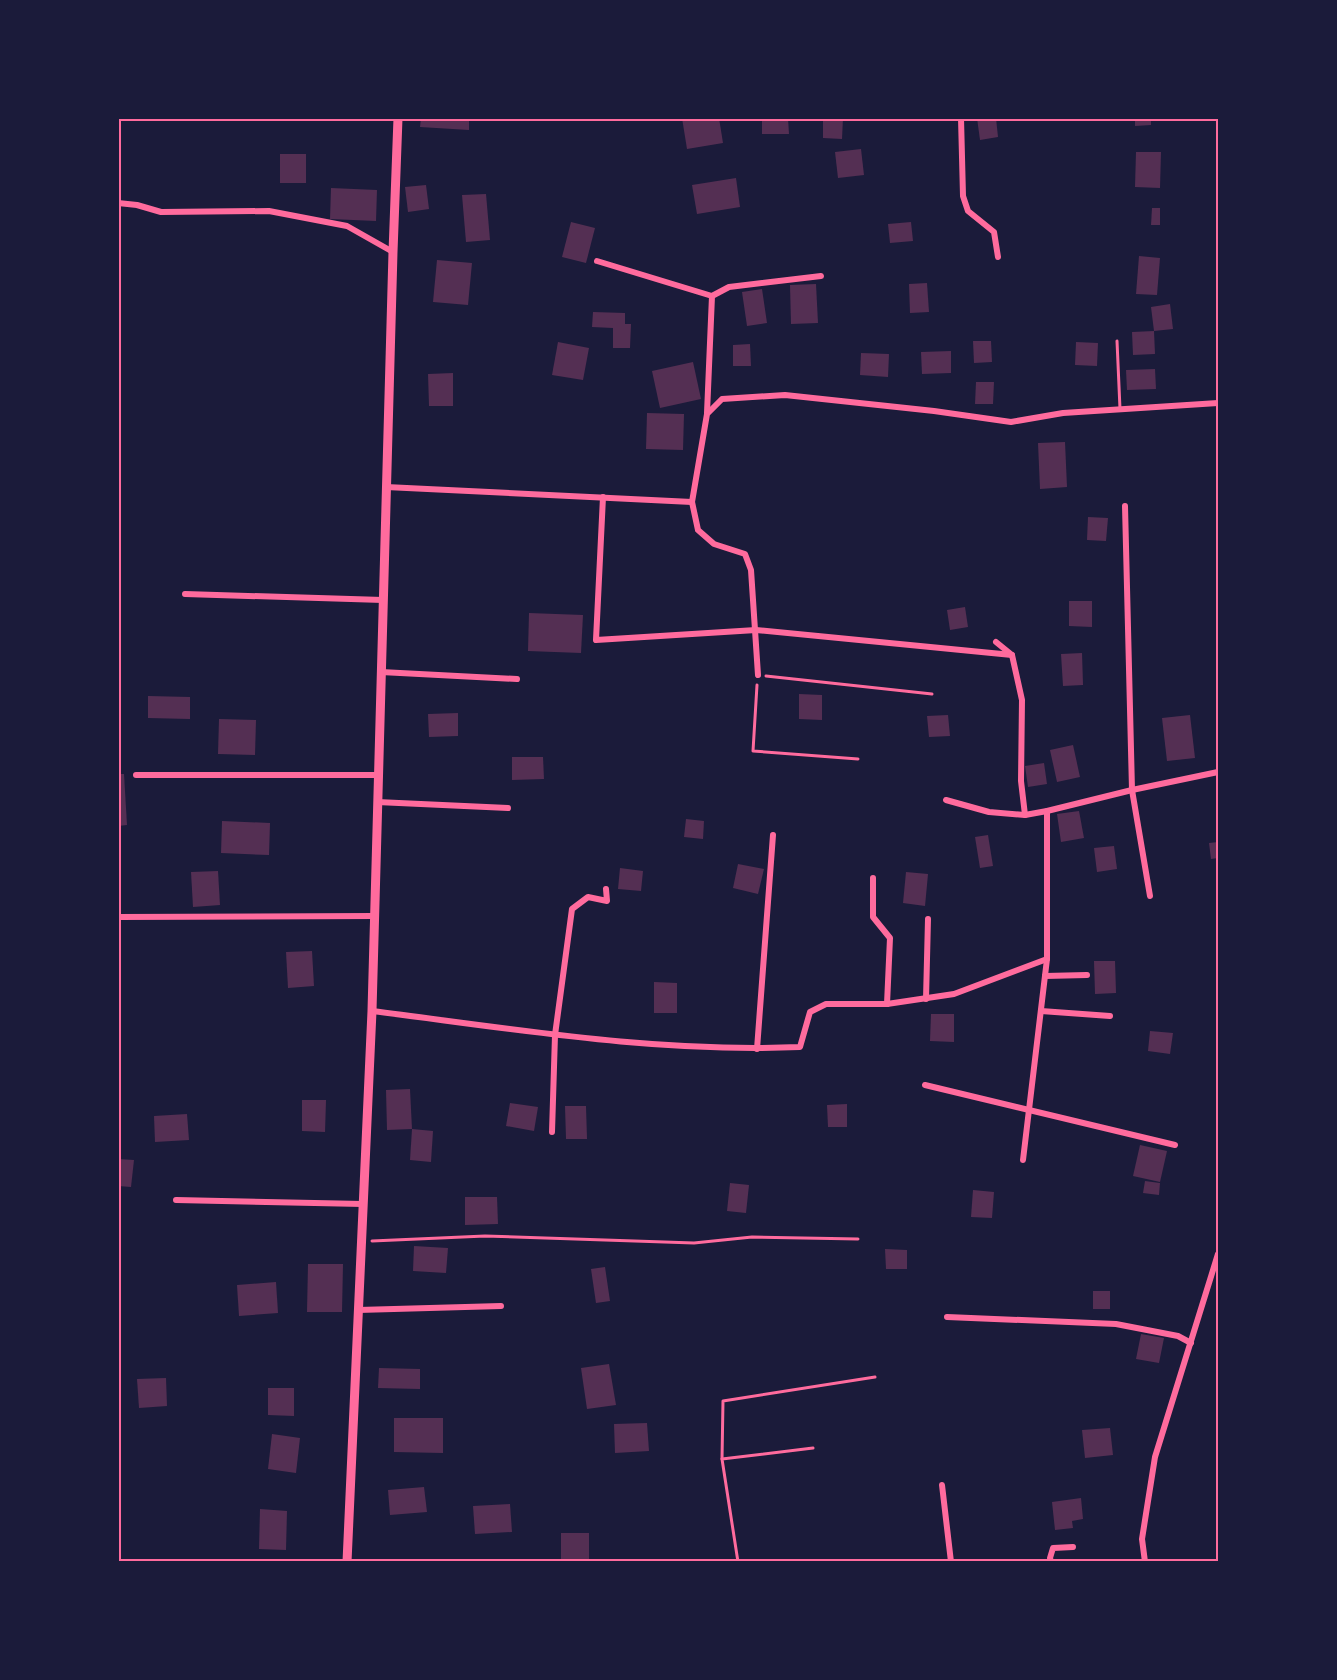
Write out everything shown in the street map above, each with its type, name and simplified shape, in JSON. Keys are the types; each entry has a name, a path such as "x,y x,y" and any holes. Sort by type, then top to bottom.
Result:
{"main road":[{"path":"346,1562 372,1011 393,252 399,118"}],"street":[{"path":"961,118 963,196 968,211 994,232 998,257"},
{"path":"118,203 137,205 161,212 269,211 347,226 393,252"},
{"path":"597,261 712,296 729,287 821,276"},
{"path":"712,296 707,414 692,502 698,530 714,544 745,554 751,570 758,675"},
{"path":"707,414 722,399 785,395 1011,422 1063,414 1218,403"},
{"path":"386,487 692,502"},
{"path":"603,497 596,640 756,630 1012,655"},
{"path":"1125,506 1132,790 1150,896"},
{"path":"185,594 383,600"},
{"path":"996,642 1012,655 1022,700 1021,782 1025,814"},
{"path":"381,672 517,679"},
{"path":"946,800 989,812 1025,814 1218,772"},
{"path":"136,775 378,775"},
{"path":"378,802 508,808"},
{"path":"1023,1160 1047,959 1047,811"},
{"path":"757,1049 773,835"},
{"path":"873,878 873,917 890,938 887,1004"},
{"path":"552,1132 555,1035 572,909 588,897 607,901 606,889"},
{"path":"118,917 374,916"},
{"path":"926,999 928,919"},
{"path":"372,1011 630,1044 757,1049 800,1047 810,1012 826,1004 887,1004 954,994 1047,959"},
{"path":"1045,976 1087,975"},
{"path":"1041,1011 1110,1017"},
{"path":"925,1085 1175,1145"},
{"path":"176,1200 363,1204"},
{"path":"1145,1562 1143,1539 1155,1457 1218,1254"},
{"path":"358,1310 501,1305"},
{"path":"947,1317 1116,1324 1178,1336 1191,1343"},
{"path":"942,1485 951,1562"},
{"path":"1051,1562 1053,1548 1073,1547"}],"lane":[{"path":"1117,341 1120,409"}],"path":[{"path":"858,759 753,751 758,675 932,694"},
{"path":"361,1242 484,1236 694,1243 752,1237 858,1239"},
{"path":"738,1562 722,1459 723,1401 875,1377"},
{"path":"722,1459 813,1448"}],"building":[{"path":"421,118 469,118 469,130 420,127"},
{"path":"682,118 719,118 723,143 687,149"},
{"path":"762,118 788,118 789,134 762,134"},
{"path":"823,118 843,118 842,139 823,138"},
{"path":"977,118 996,118 998,137 980,140"},
{"path":"1135,118 1151,118 1151,125 1135,126"},
{"path":"861,149 864,175 838,178 835,152"},
{"path":"1136,152 1161,152 1160,188 1135,187"},
{"path":"280,154 306,154 306,183 280,183"},
{"path":"736,178 740,207 697,214 692,185"},
{"path":"426,185 429,209 408,212 405,187"},
{"path":"331,188 377,190 376,221 330,219"},
{"path":"486,194 490,240 466,242 462,195"},
{"path":"1152,208 1160,208 1160,225 1151,225"},
{"path":"571,222 595,228 586,263 562,257"},
{"path":"911,222 913,241 890,243 888,224"},
{"path":"1139,256 1160,258 1157,295 1136,294"},
{"path":"437,260 472,263 468,305 433,302"},
{"path":"927,283 929,312 910,313 909,284"},
{"path":"816,284 818,323 791,324 790,285"},
{"path":"762,289 767,323 747,326 742,292"},
{"path":"1170,304 1173,329 1154,331 1151,307"},
{"path":"593,312 625,313 625,324 631,324 630,348 613,348 613,328 592,327"},
{"path":"1154,331 1155,354 1133,355 1132,332"},
{"path":"973,341 991,341 992,362 974,363"},
{"path":"558,342 589,348 583,380 552,375"},
{"path":"1076,342 1098,343 1097,366 1075,365"},
{"path":"750,344 751,366 733,366 733,345"},
{"path":"951,351 951,373 922,374 921,352"},
{"path":"861,353 889,354 888,377 860,375"},
{"path":"693,362 701,399 660,408 652,371"},
{"path":"1155,369 1156,389 1127,390 1126,370"},
{"path":"453,373 453,406 429,406 428,374"},
{"path":"976,382 994,382 993,404 975,404"},
{"path":"647,413 684,414 683,450 646,449"},
{"path":"1065,442 1067,487 1040,489 1038,443"},
{"path":"1088,517 1108,518 1106,541 1087,540"},
{"path":"1069,601 1092,601 1092,627 1069,626"},
{"path":"965,607 968,627 950,630 947,610"},
{"path":"529,613 583,615 581,653 528,651"},
{"path":"1082,653 1083,685 1063,686 1061,654"},
{"path":"799,694 822,695 822,720 799,719"},
{"path":"148,696 190,697 190,719 148,718"},
{"path":"458,713 458,736 429,737 428,714"},
{"path":"948,715 950,736 929,737 927,716"},
{"path":"1190,715 1195,758 1167,761 1162,718"},
{"path":"219,719 256,720 255,755 218,754"},
{"path":"1073,745 1080,777 1057,782 1050,750"},
{"path":"512,757 543,757 544,779 512,780"},
{"path":"1044,763 1047,784 1028,787 1025,766"},
{"path":"118,774 124,774 127,825 118,826"},
{"path":"1079,811 1084,838 1061,842 1057,814"},
{"path":"686,819 704,821 703,839 684,837"},
{"path":"222,821 270,823 269,855 221,853"},
{"path":"988,835 993,866 980,868 975,837"},
{"path":"1218,842 1218,858 1211,859 1209,843"},
{"path":"1114,846 1117,869 1097,872 1094,848"},
{"path":"738,864 764,869 758,894 733,888"},
{"path":"620,868 643,871 641,891 618,889"},
{"path":"218,871 220,905 193,907 191,872"},
{"path":"906,872 928,874 925,906 903,903"},
{"path":"312,951 314,986 288,988 286,952"},
{"path":"1094,961 1115,961 1116,993 1095,994"},
{"path":"654,982 677,983 677,1013 654,1013"},
{"path":"931,1014 954,1014 954,1042 930,1041"},
{"path":"1150,1031 1173,1033 1170,1054 1148,1051"},
{"path":"410,1089 412,1129 387,1130 386,1090"},
{"path":"302,1100 326,1100 325,1132 302,1131"},
{"path":"510,1103 538,1107 534,1131 506,1126"},
{"path":"847,1104 847,1127 828,1127 827,1105"},
{"path":"565,1106 586,1106 587,1139 566,1139"},
{"path":"187,1114 189,1140 155,1142 154,1116"},
{"path":"412,1129 433,1131 431,1162 410,1160"},
{"path":"1140,1145 1167,1151 1160,1182 1133,1176"},
{"path":"118,1159 134,1160 131,1187 118,1186"},
{"path":"1145,1181 1160,1183 1159,1195 1143,1193"},
{"path":"730,1183 749,1185 746,1213 727,1211"},
{"path":"973,1190 994,1192 992,1218 971,1217"},
{"path":"465,1197 497,1197 498,1224 465,1225"},
{"path":"414,1246 448,1248 446,1273 413,1271"},
{"path":"885,1249 907,1250 907,1269 886,1269"},
{"path":"308,1264 343,1264 342,1312 307,1312"},
{"path":"605,1267 610,1301 596,1303 591,1269"},
{"path":"276,1282 278,1313 239,1316 237,1285"},
{"path":"1093,1291 1110,1291 1110,1309 1093,1309"},
{"path":"1141,1334 1164,1338 1159,1363 1136,1359"},
{"path":"609,1364 616,1405 587,1409 581,1368"},
{"path":"379,1368 420,1369 420,1389 378,1388"},
{"path":"166,1378 167,1406 139,1408 137,1379"},
{"path":"268,1388 294,1388 294,1416 268,1415"},
{"path":"394,1418 443,1418 443,1453 394,1452"},
{"path":"647,1423 649,1451 615,1453 614,1424"},
{"path":"1110,1428 1113,1455 1085,1458 1082,1430"},
{"path":"272,1434 300,1438 296,1473 268,1469"},
{"path":"424,1487 427,1512 390,1515 388,1490"},
{"path":"1081,1498 1083,1519 1072,1521 1073,1528 1055,1530 1052,1502"},
{"path":"510,1504 512,1532 475,1534 473,1506"},
{"path":"260,1509 287,1511 286,1550 259,1549"},
{"path":"561,1533 589,1533 589,1562 561,1562"}]}
